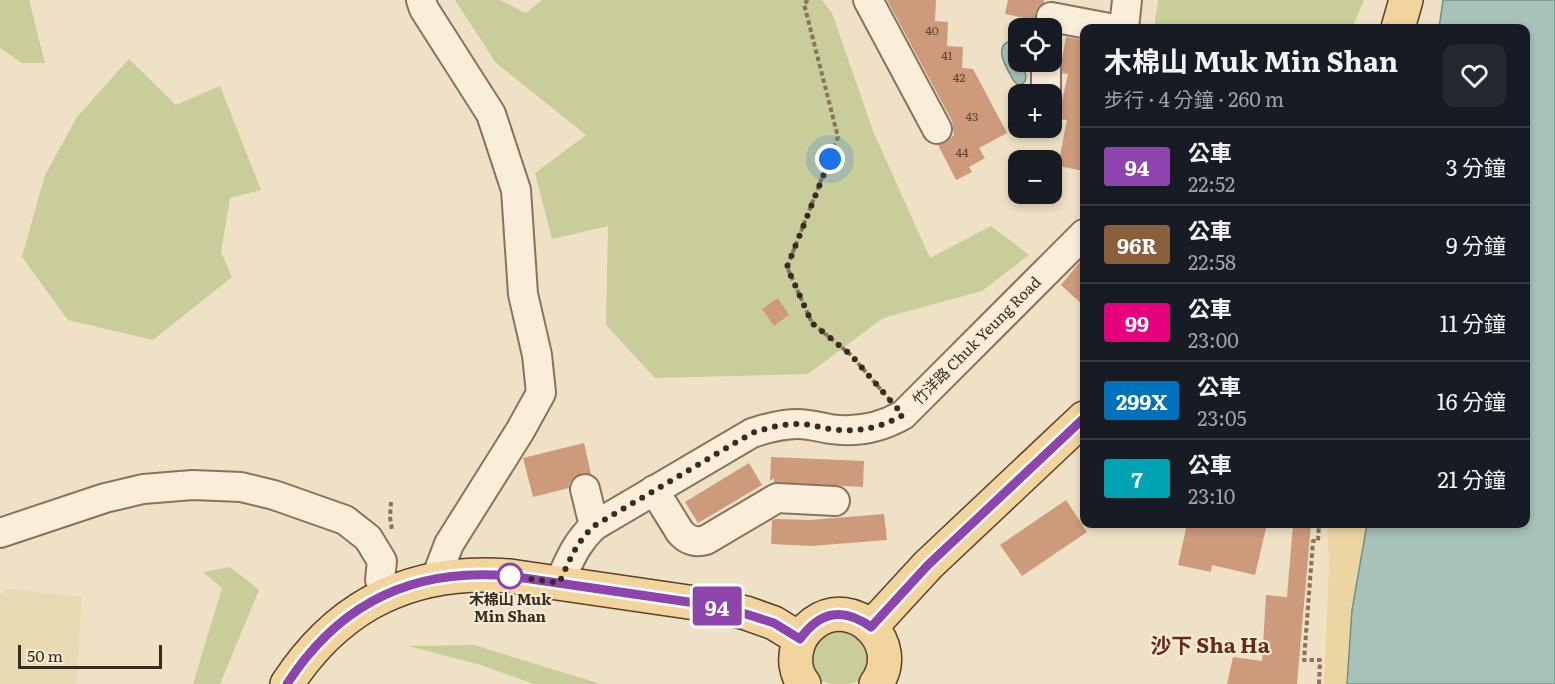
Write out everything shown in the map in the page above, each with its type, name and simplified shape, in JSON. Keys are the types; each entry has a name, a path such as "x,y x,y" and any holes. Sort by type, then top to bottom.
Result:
{"main road":[{"path":"1399,24 1406,0"},
{"path":"871,627 928,565 1080,422"},
{"path":"287,684 296,670 328,634 367,604 412,584 460,575 485,574 716,606 774,623 800,639"},
{"path":"804,684 795,666 795,652 800,639 819,619 846,614 871,627 879,638 884,651 884,665 876,684"}],"street":[{"path":"421,0 424,9 491,114 516,190 523,294 537,355 541,393 520,431 449,544 436,578"},
{"path":"868,0 937,129"},
{"path":"1124,24 1127,0"},
{"path":"1051,15 1091,24"},
{"name":"竹洋路 Chuk Yeung Road","path":"559,583 575,547 594,526 738,441 766,428 798,424 844,430 875,428 903,415 1080,238"},
{"path":"0,534 105,498 143,489 193,485 242,487 274,495 345,520 368,538 382,561 380,580 389,593"},
{"path":"585,489 594,526"},
{"path":"654,490 680,532 694,541 706,540 777,498 835,501"}],"path":[{"path":"808,0 804,4 838,137 787,267 812,323 851,355 903,415"},
{"path":"1319,528 1318,541 1313,541 1304,660 1320,660 1319,684"}],"shaded area":[{"path":"7,589 82,597 76,684 0,684 0,595"}],"green space":[{"path":"0,0 29,0 45,63 22,63 0,48"},
{"path":"455,0 500,0 526,13 542,0 822,0 832,13 873,131 930,258 991,226 1029,255 982,291 883,318 808,374 655,378 606,325 608,226 552,239 535,173 586,135 496,63"},
{"path":"1158,0 1364,0 1354,24 1155,24"},
{"path":"129,59 176,105 220,86 261,190 230,198 221,252 232,277 153,340 68,320 22,257 45,175 77,117"},
{"path":"230,567 259,590 220,684 193,684 222,588 203,572"},
{"path":"835,630 852,633 864,643 867,649 868,665 858,680 849,684 824,682 818,677 813,667 812,649 820,639"},
{"path":"474,645 601,684 534,684 481,665 408,646"}],"sand":[{"path":"1327,528 1366,528 1352,610 1347,684 1324,684 1329,565"}],"water":[{"path":"1443,0 1555,0 1555,684 1347,684 1352,610 1366,528 1530,528 1530,24 1440,24"},
{"path":"1007,42 1008,70 1002,58 1003,46"},
{"path":"1009,72 1025,72 1026,80 1022,84 1014,81"}],"building":[{"path":"887,0 936,0 935,21 948,22 947,46 963,47 962,68 973,69 1007,133 979,148 985,158 969,167 972,172 956,180 938,145 945,143 954,135 952,121"},
{"path":"1008,0 1044,0 1035,13 1035,18 1005,14"},
{"path":"1066,37 1080,39 1080,170 1062,167 1061,150 1067,120 1062,119 1062,101 1068,74 1062,72"},
{"path":"1080,262 1080,302 1061,285"},
{"path":"778,298 789,315 774,326 762,309"},
{"path":"584,443 591,474 582,473 574,477 569,488 533,497 523,458"},
{"path":"771,457 864,461 863,487 774,482 774,478 770,481"},
{"path":"749,463 762,485 698,523 685,502"},
{"path":"1066,500 1080,521 1080,528 1084,528 1087,532 1022,576 1000,545"},
{"path":"884,514 887,540 811,546 771,544 772,520 775,519 810,520"},
{"path":"1186,528 1266,528 1255,575 1212,565 1211,572 1178,565"},
{"path":"1293,528 1311,528 1297,684 1227,684 1233,657 1262,661 1266,595 1287,597"}],"bus line":[{"name":"94","path":"287,684 296,670 328,634 367,604 412,584 460,575 510,576 716,606 774,623 800,639 819,619 832,615 846,614 871,627 928,565 1080,422"}],"place":[{"name":"木棉山 Muk Min Shan","path":"510,576"}],"district":[{"name":"沙下 Sha Ha","path":"1210,646"}],"route":[{"path":"510,576 559,583 575,547 594,526 752,433 766,428 798,424 829,429 860,430 890,423 903,415 851,355 812,323 787,267 830,159"}]}
